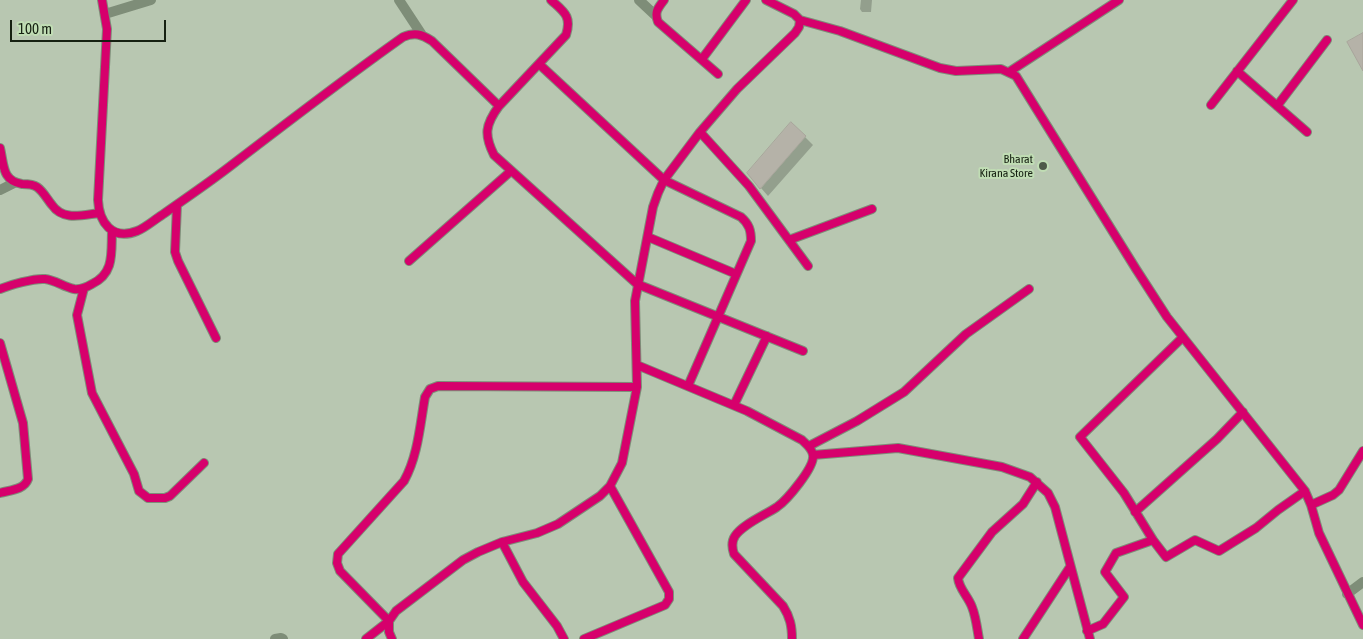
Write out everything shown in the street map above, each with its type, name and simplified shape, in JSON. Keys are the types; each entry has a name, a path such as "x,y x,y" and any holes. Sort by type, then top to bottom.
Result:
{"street":[{"path":"102,0 107,29 98,213 103,223 112,231 136,232 177,205 336,85 412,33 422,35 432,41 499,106"},
{"path":"105,14 151,0"},
{"path":"399,0 422,35"},
{"path":"551,0 566,15 569,26 566,35 499,106 492,116 487,127 487,141 494,155 637,284 803,351"},
{"path":"639,0 656,15"},
{"path":"664,0 658,8 656,15 658,22 718,74"},
{"path":"702,59 746,0"},
{"path":"766,0 794,14 800,20 840,31 940,68 956,71 1001,69 1009,72 1020,82 1167,317 1305,491 1319,533 1363,626"},
{"path":"1009,72 1119,0"},
{"path":"1210,105 1293,0"},
{"path":"366,639 388,621 396,611 463,560 502,542 537,533 558,524 600,496 610,486 622,463 637,387 634,319 637,284 653,207 664,180 700,132 737,89 795,33 799,27 800,20"},
{"path":"1277,106 1327,40"},
{"path":"539,64 664,180 747,222 751,231 751,241 688,386"},
{"path":"1237,72 1307,132"},
{"path":"700,132 749,186 808,266"},
{"path":"0,148 6,176 9,180 14,183 38,187 56,210 62,214 70,216 98,213"},
{"path":"409,261 511,170"},
{"path":"0,190 14,183"},
{"path":"177,205 175,252 216,338"},
{"path":"789,240 872,209"},
{"path":"0,289 40,279 48,279 74,289 84,288 100,281 107,274 110,266 112,231"},
{"path":"648,237 736,274"},
{"path":"84,288 77,315 92,393 134,474 139,491 148,498 165,498 170,496 204,463"},
{"path":"811,450 898,396 971,331 1029,289"},
{"path":"734,406 767,336"},
{"path":"1183,337 1080,437 1124,493 1153,540 1166,557 1196,540 1219,551 1256,528 1305,491"},
{"path":"0,343 24,423 28,479 22,487 0,493"},
{"path":"637,365 734,406 802,440 811,450 812,465 787,499 735,535 732,544 734,554 783,606 792,626 792,639"},
{"path":"392,639 388,621 340,571 337,563 338,554 406,476 413,460 425,397 430,389 438,386 637,387"},
{"path":"1135,512 1218,439 1243,412"},
{"path":"811,450 898,448 1002,467 1023,473 1037,482 1048,493 1055,507 1088,635 1103,624 1124,597 1105,572 1116,553 1153,540"},
{"path":"1311,505 1339,490 1363,451"},
{"path":"979,639 974,611 958,585 958,578 992,532 1023,504 1037,482"},
{"path":"584,639 665,605 669,599 669,592 610,486"},
{"path":"502,542 523,582 557,626 564,639"},
{"path":"1023,639 1070,567"},
{"path":"1347,594 1363,582"},
{"path":"275,639 283,639"}],"building":[{"path":"1363,33 1363,71 1347,42"},
{"path":"791,122 806,136 760,189 747,173"}],"cycle path":[{"path":"102,0 107,29 98,200 104,222 108,228 120,233 137,231 150,224 407,35 418,34 432,41 499,106"},
{"path":"551,0 566,15 568,23 566,35 494,113 487,136 494,155 637,284 803,351"},
{"path":"664,0 658,8 658,22 718,74"},
{"path":"702,59 746,0"},
{"path":"392,639 389,632 389,621 396,611 463,560 502,542 537,533 558,524 600,496 610,486 622,463 637,387 635,301 653,207 664,180 700,132 737,89 799,27 800,20 794,14 766,0"},
{"path":"1009,72 1119,0"},
{"path":"1211,105 1293,0"},
{"path":"800,20 840,31 940,68 956,71 1001,69 1016,76 1167,317 1305,491 1319,533 1363,625"},
{"path":"1277,106 1327,40"},
{"path":"539,64 664,180 741,217 749,227 751,241 688,386"},
{"path":"1237,71 1307,132"},
{"path":"700,132 749,186 808,266"},
{"path":"0,148 7,176 15,182 37,187 56,210 73,216 99,213"},
{"path":"409,261 511,171"},
{"path":"177,205 175,252 216,338"},
{"path":"789,240 872,209"},
{"path":"0,289 40,279 74,289 88,286 105,274 108,268 112,231"},
{"path":"648,237 736,274"},
{"path":"84,288 77,315 92,393 134,474 139,491 148,498 165,498 170,496 204,463"},
{"path":"809,446 857,421 904,392 966,334 1029,289"},
{"path":"734,405 767,336"},
{"path":"1153,540 1124,493 1080,437 1183,337"},
{"path":"0,343 23,423 28,479 20,487 0,493"},
{"path":"637,365 747,411 802,440 809,446 813,455 810,467 793,491 777,507 743,528 735,536 732,543 734,554 783,606 790,622 792,639"},
{"path":"366,639 389,621 340,571 337,563 338,554 404,481 415,451 425,397 430,389 438,386 637,387"},
{"path":"1135,512 1217,439 1243,412"},
{"path":"813,455 898,448 1002,467 1030,477 1048,493 1055,507 1090,639"},
{"path":"1311,505 1333,495 1339,490 1363,451"},
{"path":"979,639 973,611 958,578 992,532 1023,504 1037,482"},
{"path":"584,639 665,605 669,599 669,592 610,486"},
{"path":"1087,631 1103,624 1124,597 1105,572 1116,553 1153,540 1166,557 1195,540 1219,551 1256,528 1305,491"},
{"path":"502,542 523,582 557,626 564,639"},
{"path":"1023,639 1070,567"}],"place":[{"name":"Bharat Kirana Store","path":"1043,166"}]}
